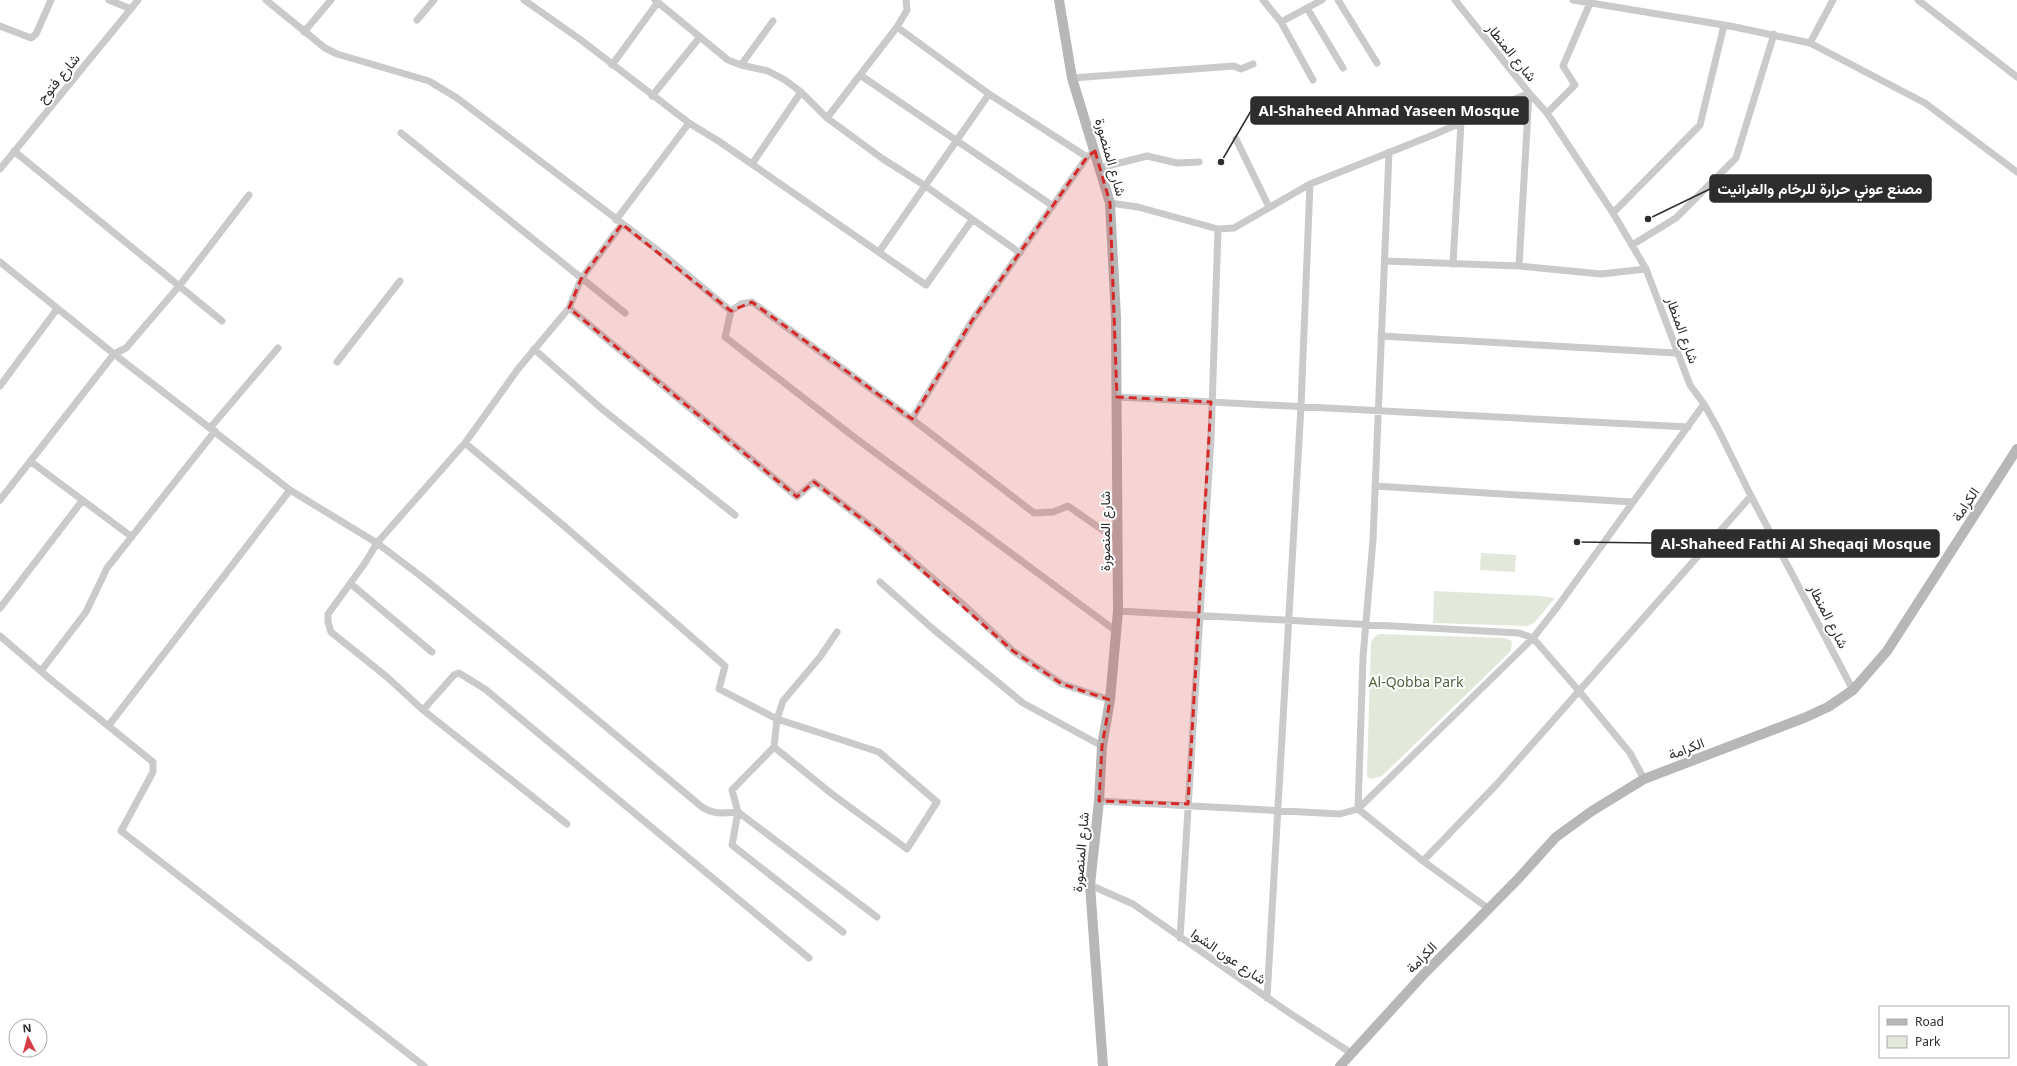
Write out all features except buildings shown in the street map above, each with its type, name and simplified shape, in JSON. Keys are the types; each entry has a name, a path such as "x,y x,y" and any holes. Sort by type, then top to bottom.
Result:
{"main road":[{"name":"شارع المنصورة","path":"1059,0 1072,78 1091,154 1100,168 1110,203 1117,397 1118,611 1110,700 1102,746 1099,800 1090,885 1103,1066"},
{"name":"الكرامة","path":"1340,1066 1423,975 1556,837 1599,806 1644,779 1804,718 1828,707 1853,690 1887,651 2017,449"}],"street":[{"path":"0,26 31,38 36,34 50,0"},
{"path":"109,0 131,9"},
{"path":"266,0 325,48 337,54 429,82 442,88 660,252 732,311"},
{"path":"304,32 331,0"},
{"path":"417,20 434,0"},
{"path":"524,0 581,40 688,123 720,142 926,285 972,220"},
{"path":"827,118 897,27 907,10 906,0"},
{"path":"1263,0 1281,22 1313,80"},
{"path":"1281,22 1322,0"},
{"path":"1338,0 1377,63"},
{"name":"شارع المنطار","path":"1455,0 1529,93 1547,113 1613,213 1646,268 1676,352 1690,385 1704,404 1750,496 1853,690"},
{"path":"1573,0 1774,34 1810,43 1925,103 2017,172"},
{"path":"1810,43 1833,0"},
{"path":"1918,0 2017,77"},
{"name":"شارع فتوح","path":"0,169 137,1"},
{"path":"612,65 656,1 728,60 741,65 768,71 801,92 827,118 883,159 924,185 1020,254"},
{"path":"1547,113 1575,86 1563,66 1590,3"},
{"path":"1307,8 1343,68"},
{"path":"741,65 773,21"},
{"path":"1613,213 1700,125 1724,25"},
{"path":"897,27 989,94 1091,154 973,319 912,419"},
{"path":"1632,245 1676,218 1736,158 1774,34"},
{"path":"652,96 700,37"},
{"path":"1072,78 1234,66 1241,70 1253,64"},
{"path":"860,75 1053,206"},
{"path":"752,164 801,92"},
{"path":"1110,203 1138,207 1218,228 1234,228 1310,184 1461,123 1529,93 1518,266"},
{"path":"879,252 924,185 989,94"},
{"path":"567,824 424,710 388,677 331,632 328,622 328,614 377,543 466,444 534,349 569,308 581,279 688,123"},
{"path":"1453,264 1461,123"},
{"path":"402,133 625,313"},
{"path":"1236,139 1269,207"},
{"path":"14,151 180,285 222,321"},
{"path":"1358,809 1365,625 1373,540 1377,412 1389,152"},
{"path":"1100,168 1147,156 1177,163 1199,162"},
{"path":"1267,998 1301,406 1310,184"},
{"path":"0,500 114,354 126,348 180,285 249,195"},
{"path":"1180,938 1211,438 1218,228"},
{"path":"1385,261 1518,266 1601,274 1646,268"},
{"path":"0,262 114,354 290,490 377,543 545,676 702,807 709,812 718,814 738,812 877,917"},
{"path":"337,362 400,281"},
{"path":"1116,631 854,438 725,337 732,311 741,304 752,302 912,419 1034,513 1053,512 1068,506 1118,541"},
{"path":"569,308 797,497 814,482 880,534 965,606 1013,651 1062,684 1110,700"},
{"path":"0,386 57,309"},
{"path":"1381,336 1676,352"},
{"path":"41,671 86,612 107,568 278,348"},
{"path":"534,349 602,409 734,515"},
{"path":"1117,397 1301,406 1377,412 1688,427"},
{"path":"1099,800 1340,814 1358,809 1533,638 1704,404"},
{"path":"466,444 563,525 725,666 719,689 777,720 879,752 937,802 907,849 832,794 774,747"},
{"path":"30,461 132,537"},
{"path":"1375,486 1632,502"},
{"path":"109,725 290,490"},
{"path":"1423,861 1497,784 1750,496"},
{"path":"0,608 82,501"},
{"path":"880,582 933,629 1023,703 1102,746"},
{"path":"350,584 432,652"},
{"path":"1118,611 1199,614 1288,621 1313,621 1519,634 1533,638 1630,753 1644,779"},
{"path":"837,632 820,657 783,701 777,720 774,747 732,790 738,812 732,845 843,932"},
{"path":"0,636 153,762 153,772 121,830 424,1066"},
{"path":"424,710 454,675 459,673 465,676 491,694 809,958"},
{"path":"1358,809 1423,861 1489,908"},
{"name":"شارع عون الشوا","path":"1090,885 1133,904 1267,998 1351,1053"}],"highlighted area":[{"path":"1095,151 1110,203 1117,397 1211,402 1188,804 1099,801 1102,746 1110,700 1062,684 1013,651 881,534 814,482 797,497 569,308 581,279 622,224 731,311 752,302 912,419 973,319 1087,157"}],"green space":[{"path":"1481,553 1516,555 1515,572 1480,570"},
{"path":"1434,591 1555,598 1534,623 1527,626 1433,623"},
{"name":"Al-Qobba Park","path":"1379,634 1504,638 1512,641 1511,651 1382,776 1372,779 1367,777 1371,642 1374,637"}],"place":[{"name":"Al-Shaheed Ahmad Yaseen Mosque","path":"1221,162"},
{"name":"مصنع عوني حرارة للرخام والغرانيت","path":"1648,219"},
{"name":"Al-Shaheed Fathi Al Sheqaqi Mosque","path":"1577,542"}]}
